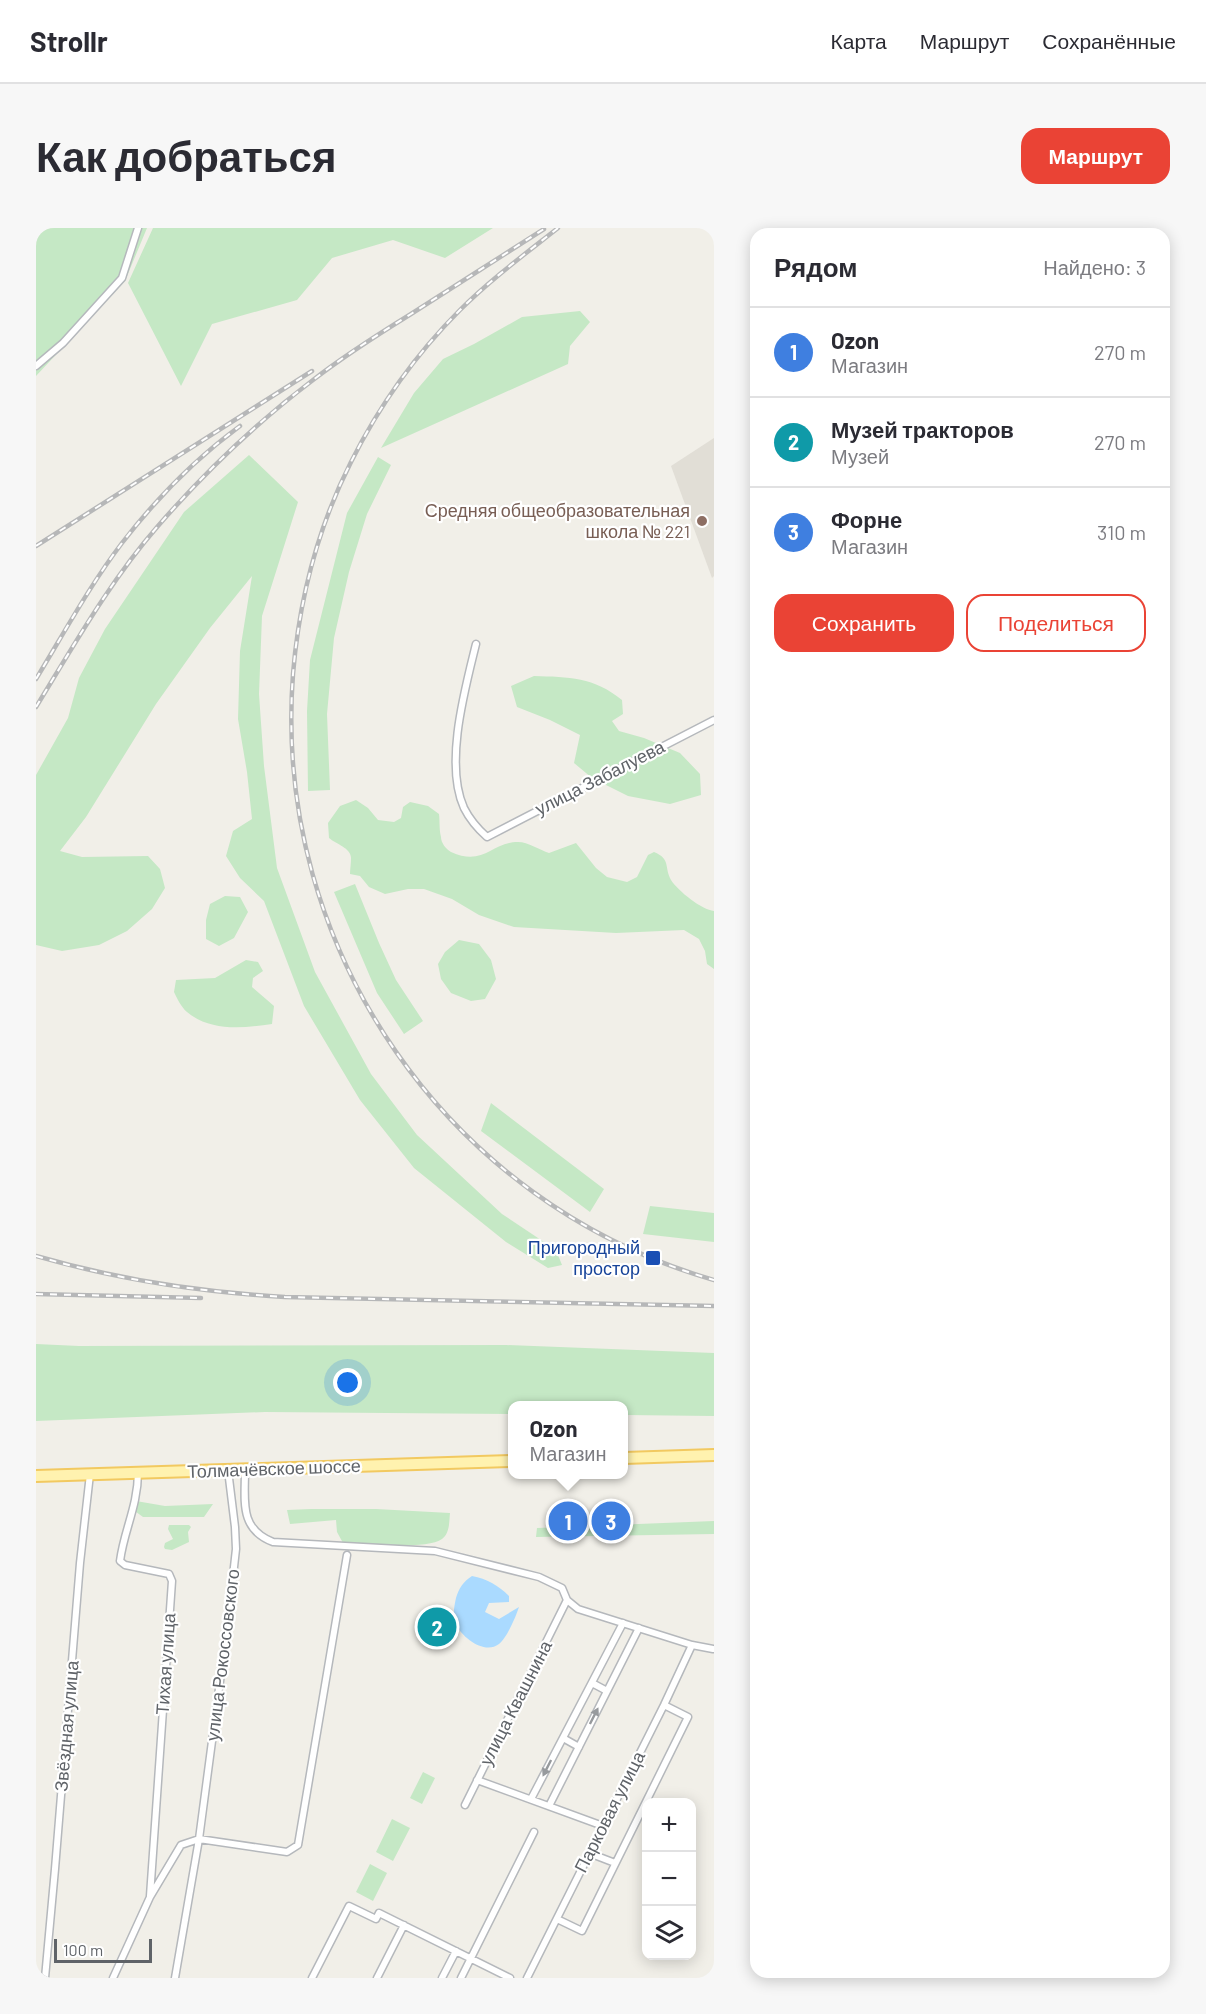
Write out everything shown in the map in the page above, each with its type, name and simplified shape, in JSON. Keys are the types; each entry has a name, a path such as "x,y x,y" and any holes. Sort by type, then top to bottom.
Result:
{"main road":[{"path":"628,1458 714,1455"},
{"name":"Толмачёвское шоссе","path":"36,1476 508,1461"}],"street":[{"path":"36,366 63,343 122,278 138,228"},
{"name":"улица Забалуева","path":"476,644 465,691 456,753 458,782 464,807 476,826 487,837 714,720"},
{"name":"улица Рокоссовского","path":"175,1978 199,1839 236,1549 228,1470"},
{"path":"245,1470 245,1511 250,1525 261,1537 273,1542 435,1551 539,1577 562,1588 567,1600 578,1609 692,1645 713,1649"},
{"name":"Тихая улица","path":"138,1472 138,1486 132,1518 122,1545 120,1561 125,1565 169,1574 172,1581 150,1897"},
{"name":"Звёздная улица","path":"45,1978 80,1563 90,1474"},
{"path":"113,1978 150,1897 181,1845 199,1839 287,1852 298,1845 347,1555"},
{"name":"улица Квашнина","path":"465,1805 567,1600"},
{"path":"531,1800 622,1623"},
{"path":"549,1806 639,1628"},
{"name":"Парковая улица","path":"527,1978 692,1645"},
{"path":"592,1683 607,1691"},
{"path":"557,1919 582,1932 688,1718 664,1705"},
{"path":"563,1738 579,1747"},
{"path":"477,1780 603,1826"},
{"path":"461,1978 534,1832"},
{"path":"589,1853 615,1863"},
{"path":"312,1978 349,1906 376,1919 379,1913 510,1978"},
{"path":"377,1978 404,1925"},
{"path":"442,1978 456,1951"}],"shaded area":[{"name":"Средняя общеобразовательная школа № 221","path":"714,438 714,576 712,578 671,466"}],"green space":[{"path":"36,228 147,228 125,281 36,376"},
{"path":"153,228 493,228 445,258 393,240 332,258 297,300 212,324 181,386 128,283"},
{"path":"580,311 590,322 570,346 568,364 381,448 414,393 443,359 522,317"},
{"path":"249,455 298,502 262,616 259,694 264,766 277,868 315,972 371,1074 417,1135 502,1214 556,1250 562,1265 548,1268 506,1242 414,1168 360,1100 304,1006 264,901 240,878 226,856 233,831 252,819 238,719 240,651 252,576 210,628 156,704 86,817 60,851 82,857 148,856 160,869 165,888 152,909 127,931 99,945 62,951 36,945 36,775 68,718 79,678 105,629 184,512"},
{"path":"378,457 391,465 367,514 349,572 334,638 327,714 330,790 308,791 307,711 310,660 347,513"},
{"path":"534,676 581,680 612,692 622,700 623,714 612,721 619,731 644,738 680,753 700,774 701,795 670,804 628,796 592,778 574,763 580,735 517,707 511,686"},
{"path":"356,800 368,808 378,820 394,822 401,818 403,807 410,802 428,806 439,814 440,834 444,846 451,852 462,856 480,855 509,843 526,843 549,853 576,843 596,868 607,877 627,882 637,877 648,855 654,852 663,858 671,880 679,889 697,904 714,911 714,969 707,964 705,951 699,939 684,930 616,933 514,927 479,915 452,899 424,889 408,889 385,894 369,887 360,876 350,874 349,852 329,838 328,823 340,806"},
{"path":"355,884 396,980 423,1021 404,1034 377,993 334,892"},
{"path":"225,896 240,897 248,912 234,938 219,946 206,939 206,920 210,904"},
{"path":"459,940 479,944 491,960 496,979 485,999 471,1001 451,993 441,979 438,964 445,952"},
{"path":"246,960 258,962 263,971 253,978 252,987 274,1006 272,1024 250,1027 217,1026 196,1018 183,1008 174,992 176,980 215,978"},
{"path":"491,1103 604,1189 590,1212 481,1131"},
{"path":"650,1206 714,1213 714,1242 643,1234"},
{"path":"36,1344 79,1346 506,1345 714,1353 714,1416 628,1415 628,1401 508,1401 508,1414 265,1412 36,1421"},
{"path":"136,1501 165,1506 213,1504 204,1517 143,1517 132,1509"},
{"path":"376,1509 450,1513 448,1531 442,1539 423,1544 379,1545 343,1543 337,1532 336,1520 290,1524 287,1510"},
{"path":"714,1521 714,1534 536,1537 537,1528"},
{"path":"169,1525 189,1525 191,1527 188,1532 189,1542 172,1550 165,1549 165,1543 173,1539 168,1529"},
{"path":"423,1772 435,1778 422,1804 410,1798"},
{"path":"392,1819 410,1828 393,1861 376,1852"},
{"path":"370,1864 387,1873 373,1901 356,1892"}],"water":[{"path":"472,1576 492,1583 509,1596 509,1602 489,1603 485,1612 499,1619 519,1607 505,1637 493,1647 487,1648 475,1644 460,1631 455,1623 457,1594"}],"railway":[{"path":"558,228 483,288 428,344 386,401 351,462 320,538 300,619 293,674 294,776 313,874 347,967 396,1052 458,1127 533,1192 619,1243 714,1280"},
{"path":"36,707 93,614 124,569 176,506 231,449 292,396 337,363 544,229"},
{"path":"36,546 312,371"},
{"path":"36,679 99,576 122,543 162,495 192,466 240,426"},
{"path":"36,1256 98,1272 159,1284 253,1295 714,1306"},
{"path":"36,1294 201,1298"}],"place":[{"name":"Средняя общеобразовательная школа № 221","path":"702,521"},
{"name":"Пригородный простор","path":"653,1258"},
{"name":"Ozon","path":"568,1521"},
{"name":"Форне","path":"611,1521"},
{"name":"Музей тракторов","path":"437,1627"}]}
